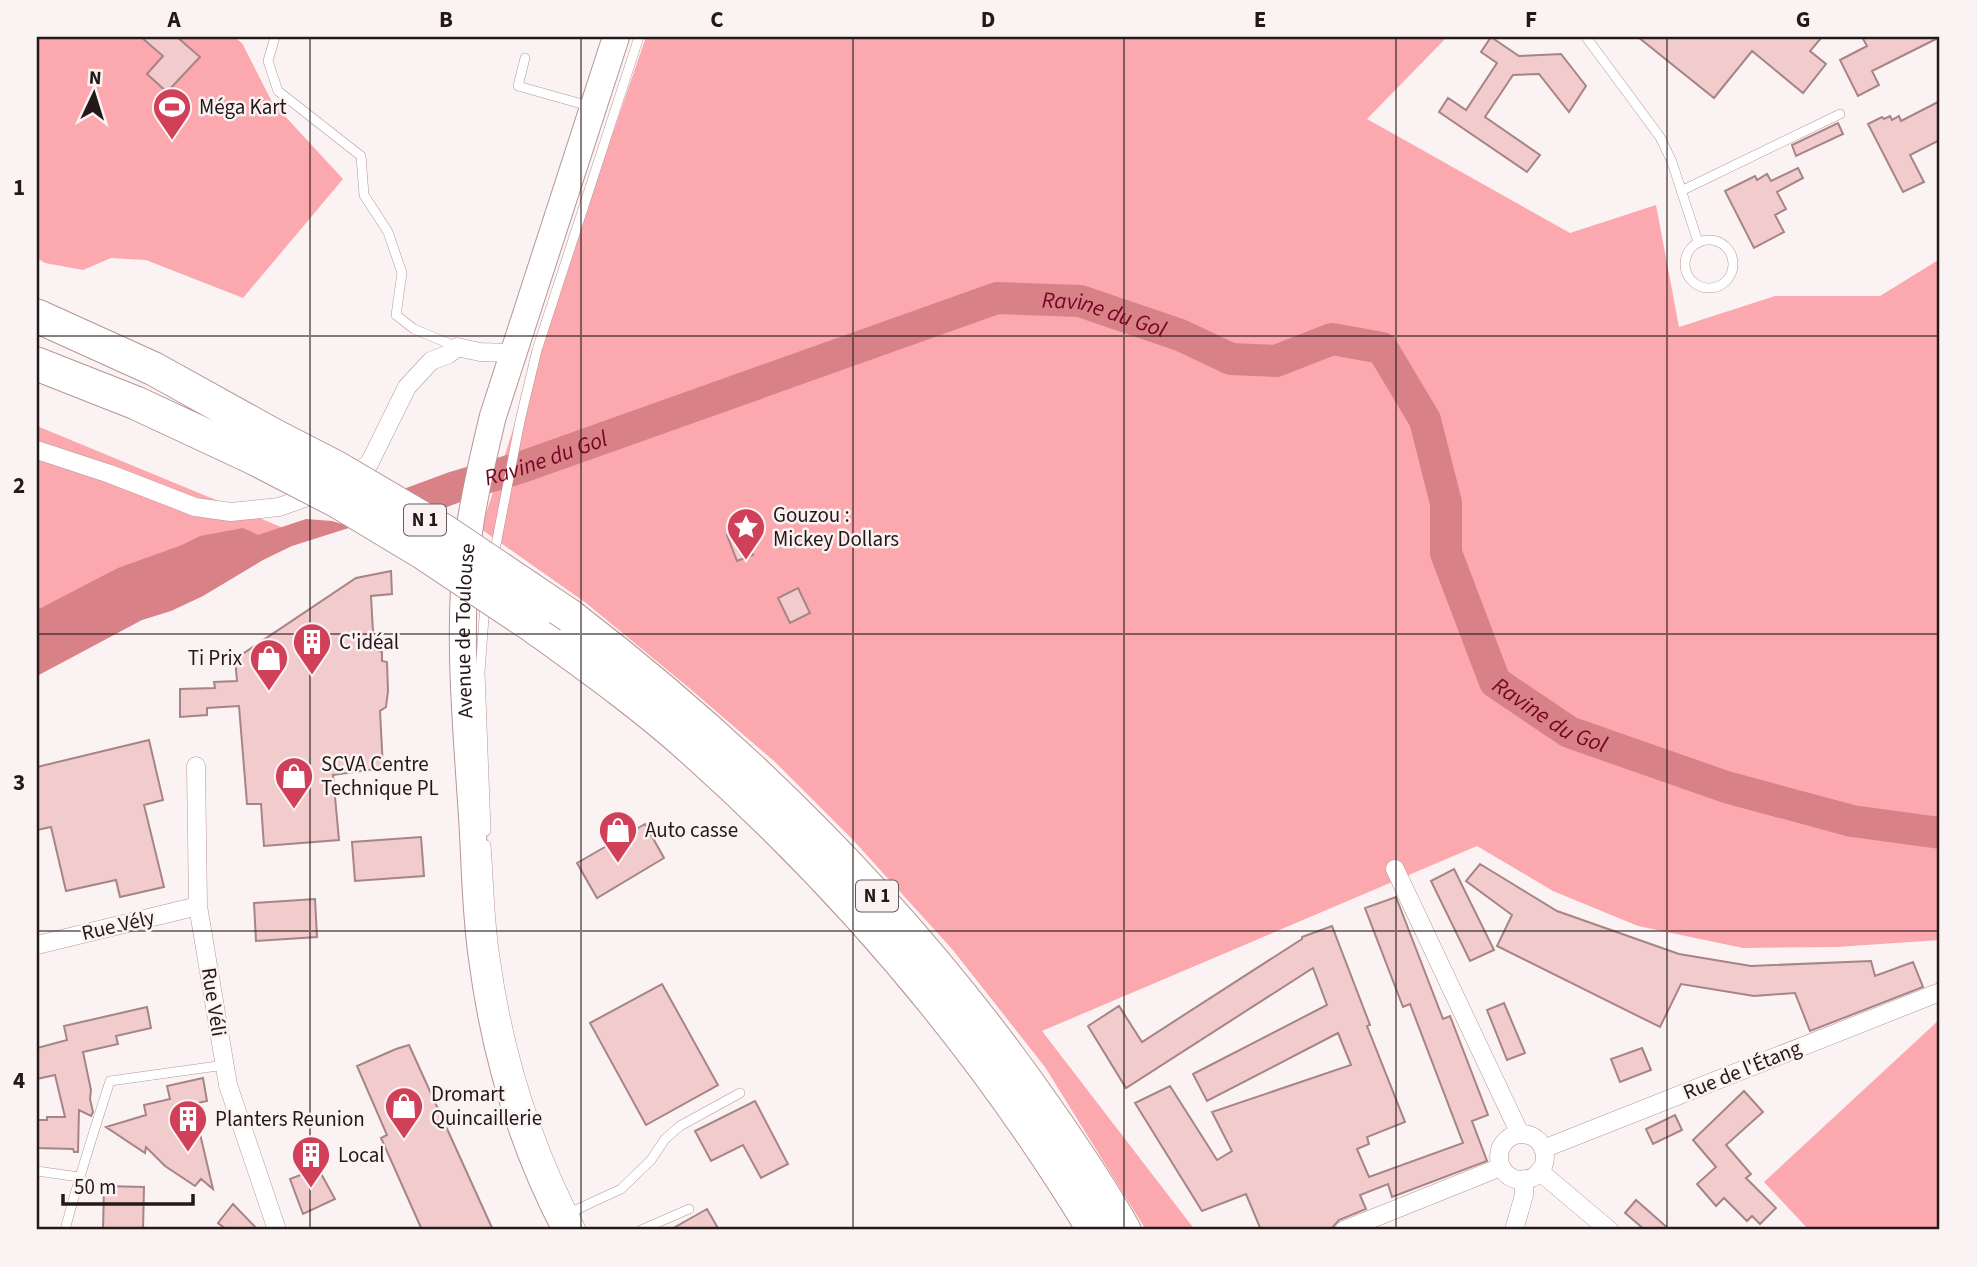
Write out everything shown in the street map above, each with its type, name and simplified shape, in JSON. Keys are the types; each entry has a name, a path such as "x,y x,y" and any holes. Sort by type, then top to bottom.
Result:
{"highway":[{"path":"37,316 154,369 264,447"},
{"name":"N 1","path":"37,334 264,447 339,502 422,552 533,626 604,678 691,748 779,830 856,909 906,967 1002,1088 1094,1230"},
{"name":"N 1","path":"37,364 136,403 264,447 337,468 444,531 570,616 626,659 789,805 930,956 1016,1065 1124,1230"}],"main road":[{"name":"Avenue de Toulouse","path":"570,1223 523,1132 499,1052 482,957 463,692 463,641 468,541 487,439 512,352 616,37"}],"street":[{"path":"37,450 110,474 195,507 231,512 279,507 331,488 369,464 407,387 431,361 449,354 457,347 480,352 512,352"},
{"name":"Rue Véli","path":"197,766 198,906 228,1085 277,1230"},
{"path":"1395,869 1520,1134"},
{"name":"Rue Vély","path":"37,945 198,906"},
{"name":"Rue de l'Étang","path":"1543,1149 1940,992"},
{"path":"1514,1230 1532,1175 1545,1157 1538,1141 1529,1135 1520,1134 1503,1143 1498,1158 1507,1175 1532,1175 1609,1230"},
{"path":"1344,1230 1501,1167"}],"lane":[{"path":"275,37 268,61 278,90 361,156 364,195 388,232 402,274 396,315 414,329 457,347"},
{"path":"639,37 537,350 501,513 484,615 480,672 486,844 494,955 511,1046 534,1122 570,1223 621,1189 651,1160 664,1139 680,1126 740,1093"},
{"path":"1586,37 1660,137 1672,162 1698,242"},
{"path":"525,58 518,86 593,106"},
{"path":"1681,191 1840,114"},
{"path":"1709,239 1719,242 1728,248 1733,258 1733,269 1728,279 1720,286 1698,286 1690,279 1685,269 1685,258 1690,248 1698,242 1709,239"},
{"path":"65,1230 110,1081 225,1065"},
{"path":"37,1171 79,1177"},
{"path":"641,1230 689,1209"}],"shaded area":[{"name":"Méga Kart","path":"37,37 234,37 242,43 272,102 343,179 243,298 146,260 111,258 83,270 45,263 37,258"},
{"path":"646,37 1447,37 1367,119 1570,233 1656,205 1679,327 1775,296 1880,296 1940,259 1940,940 1836,947 1743,948 1638,926 1553,891 1477,846 1042,1031 1195,1230 1146,1230 1045,1067 952,949 853,840 774,761 688,687 586,603 481,529 547,324"},
{"path":"37,426 286,529 37,618"},
{"path":"306,519 332,521 352,527 292,546 203,596 171,611 142,620 37,676 37,610 118,568 200,536 243,528 258,535"},
{"path":"1940,1019 1940,1230 1809,1230 1764,1182"}],"building":[{"path":"141,37 177,37 200,57 167,92 147,74 163,56"},
{"path":"1491,37 1519,56 1561,54 1586,86 1569,112 1539,74 1513,75 1485,117 1540,155 1527,172 1439,112 1448,98 1466,110 1497,63 1481,52"},
{"path":"1638,37 1822,37 1810,51 1826,64 1803,93 1752,51 1714,98"},
{"path":"1862,37 1940,37 1872,71 1879,85 1858,96 1840,60 1867,46"},
{"path":"1940,101 1940,140 1910,155 1924,182 1903,192 1868,124 1890,116 1892,120 1899,116 1901,121"},
{"path":"1838,123 1843,134 1796,156 1792,145"},
{"path":"1798,168 1803,178 1777,192 1786,209 1775,215 1784,232 1754,248 1725,191 1755,176 1757,180 1767,174 1771,181"},
{"path":"742,528 753,555 737,561 727,535"},
{"name":"C'idéal","path":"391,571 392,594 371,596 374,649 382,652 382,661 387,662 386,707 380,711 383,768 333,775 339,840 264,846 261,804 247,804 239,706 207,708 207,715 180,717 180,689 215,688 214,682 237,681 235,659 356,578"},
{"path":"798,588 810,613 790,623 778,598"},
{"path":"149,740 163,800 144,805 164,887 120,897 116,880 66,891 51,827 37,830 37,767"},
{"path":"645,824 664,858 597,898 577,863"},
{"path":"421,837 424,876 355,881 352,842"},
{"path":"1480,864 1557,911 1679,954 1751,966 1871,961 1875,976 1913,962 1923,987 1810,1031 1795,993 1754,996 1681,984 1660,1027 1497,946 1512,915 1466,881"},
{"path":"1454,869 1494,950 1470,961 1431,881"},
{"path":"1396,897 1443,1019 1450,1016 1488,1115 1472,1121 1487,1161 1392,1197 1388,1184 1360,1195 1366,1209 1339,1220 1330,1230 1261,1230 1246,1194 1202,1211 1135,1103 1170,1086 1217,1160 1232,1151 1212,1112 1351,1065 1338,1033 1207,1101 1193,1074 1327,1005 1313,968 1126,1088 1088,1026 1119,1006 1142,1042 1302,937 1332,926 1370,1025 1367,1026 1405,1122 1367,1137 1369,1144 1357,1149 1369,1177 1463,1143 1410,1004 1403,1007 1365,908"},
{"path":"315,899 317,937 256,941 254,903"},
{"path":"662,984 718,1085 646,1125 590,1023"},
{"path":"1504,1003 1525,1053 1507,1060 1487,1010"},
{"path":"147,1007 151,1028 116,1036 118,1044 83,1052 93,1112 91,1116 79,1110 78,1152 73,1149 37,1148 37,1120 65,1117 55,1075 37,1079 37,1048 67,1040 64,1026"},
{"path":"409,1045 493,1230 422,1230 381,1138 387,1135 357,1066"},
{"path":"1642,1048 1651,1070 1620,1082 1611,1059"},
{"path":"203,1078 207,1101 193,1104 213,1189 201,1179 195,1186 165,1166 146,1147 145,1153 106,1127 146,1115 144,1105 170,1099 167,1086"},
{"path":"1744,1091 1763,1112 1726,1145 1751,1174 1746,1178 1776,1208 1760,1224 1752,1216 1747,1221 1724,1198 1716,1206 1697,1184 1716,1167 1693,1140"},
{"path":"755,1101 788,1164 761,1178 743,1145 711,1161 695,1131"},
{"path":"1675,1115 1682,1130 1653,1144 1646,1129"},
{"name":"Local","path":"318,1168 335,1199 303,1214 290,1179"},
{"path":"104,1186 144,1187 143,1230 103,1230"},
{"path":"1636,1200 1670,1230 1645,1230 1625,1213"},
{"path":"233,1204 258,1230 227,1230 218,1223"},
{"path":"707,1209 719,1230 670,1230"}],"waterway":[{"name":"Ravine du Gol","path":"382,514 997,298 1080,301 1180,335 1231,359 1276,361 1332,339 1382,348 1425,420 1446,503 1446,553 1495,682 1569,732 1726,787 1852,821 1940,833"}],"place":[{"name":"Méga Kart","path":"172,141"},
{"name":"Gouzou : Mickey Dollars","path":"746,561"},
{"name":"C'idéal","path":"312,676"},
{"name":"Ti Prix","path":"269,692"},
{"name":"SCVA Centre Technique PL","path":"294,810"},
{"name":"Auto casse","path":"618,864"},
{"name":"Dromart Quincaillerie","path":"404,1140"},
{"name":"Planters Reunion","path":"188,1153"},
{"name":"Local","path":"311,1189"}]}
